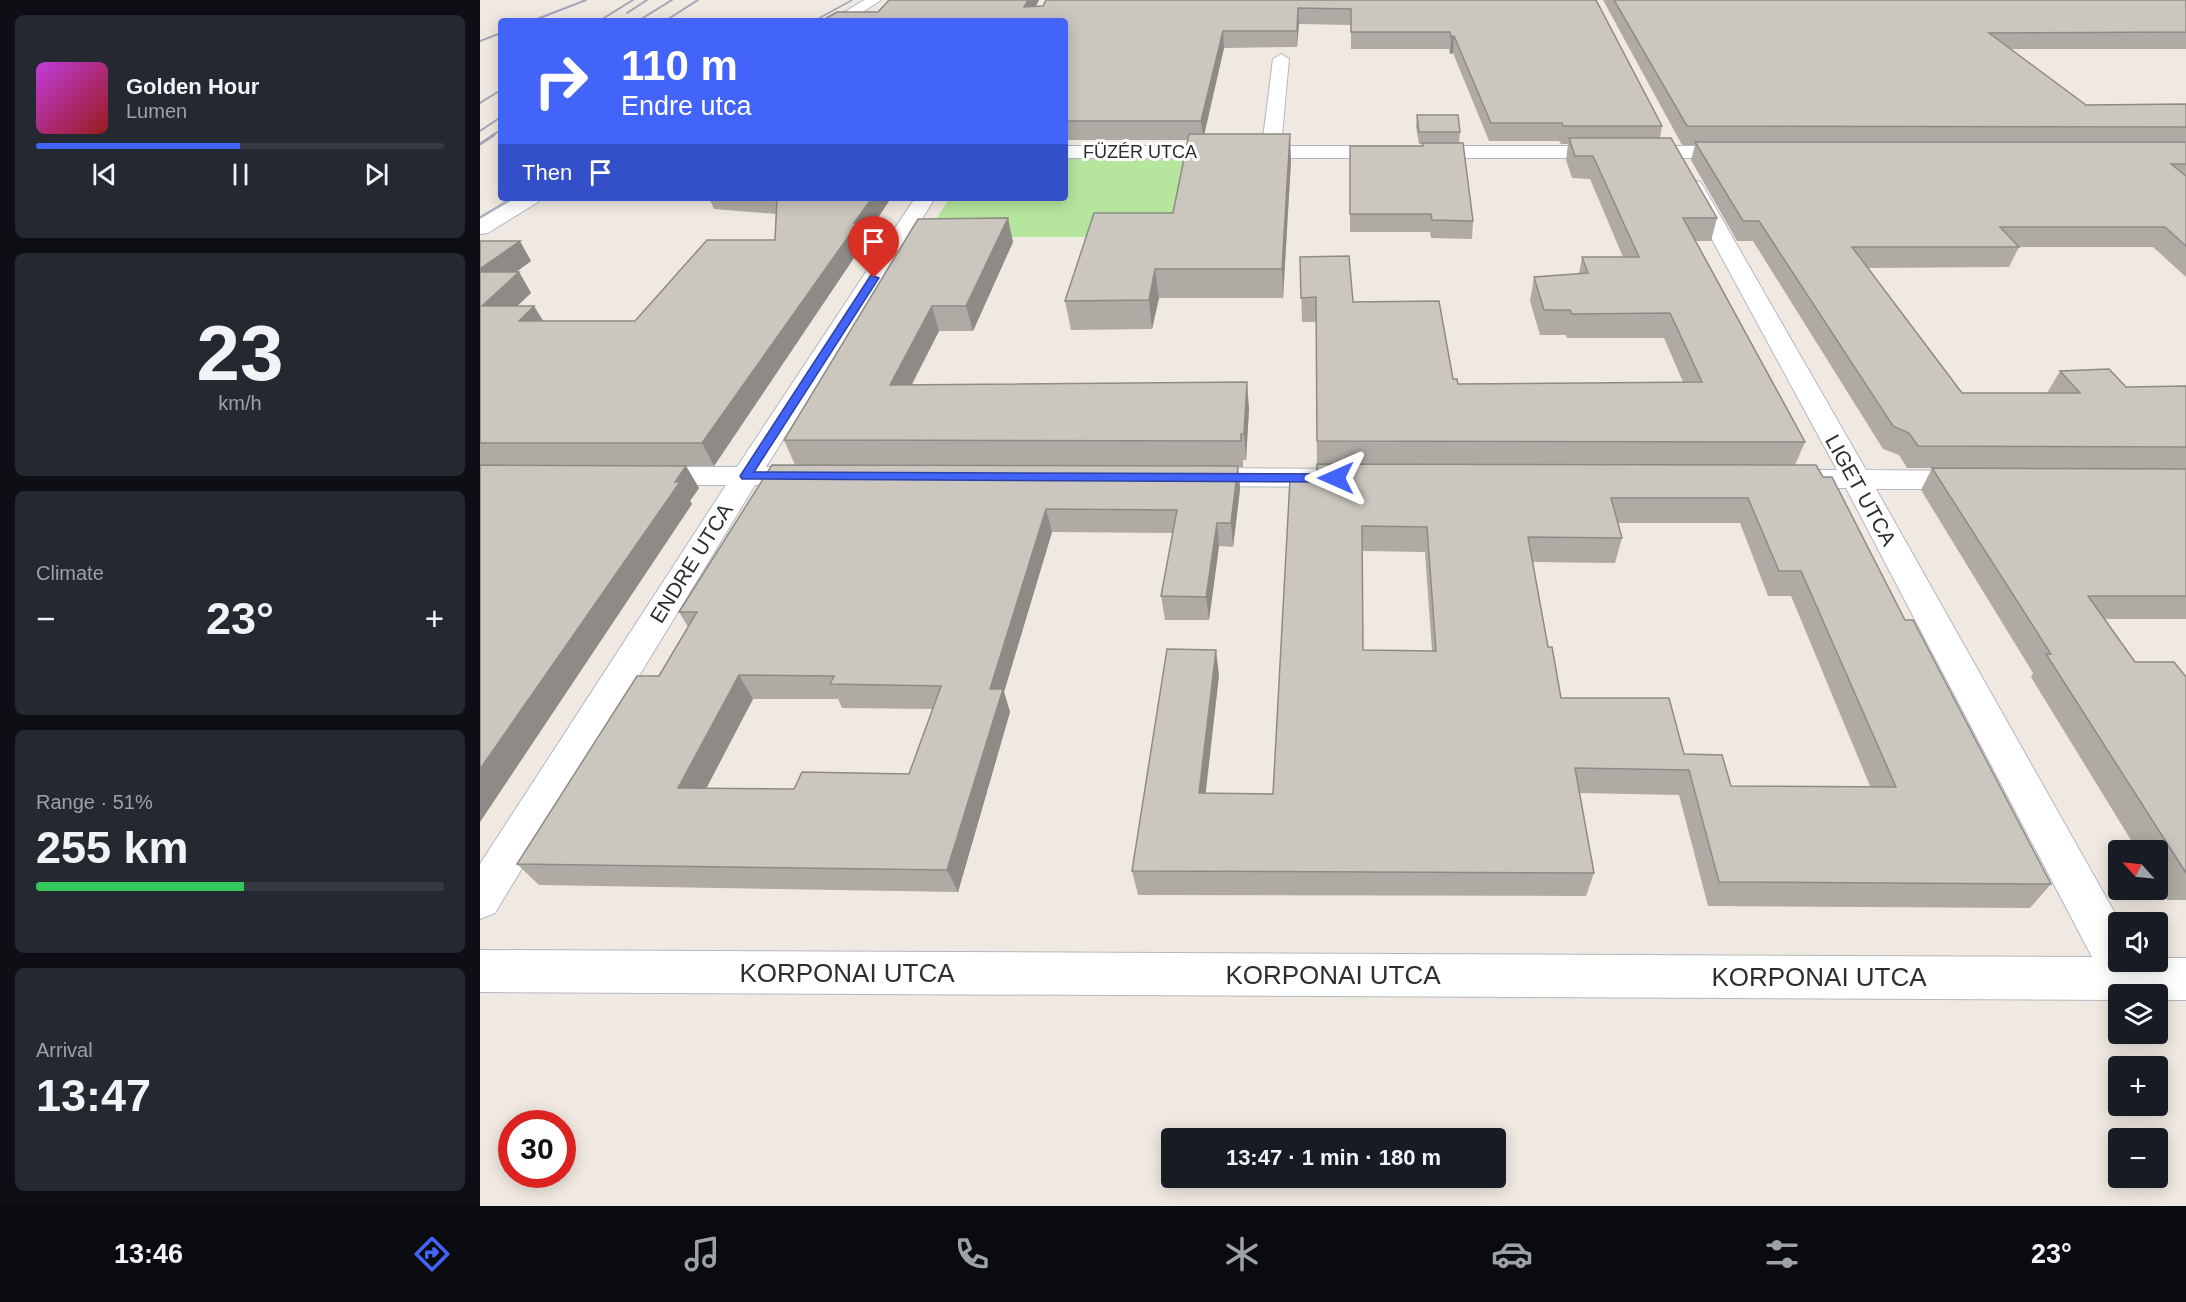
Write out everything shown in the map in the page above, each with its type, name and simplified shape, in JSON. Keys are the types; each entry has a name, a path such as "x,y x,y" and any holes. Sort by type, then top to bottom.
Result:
{"street":[{"path":"843,18 874,0"},
{"path":"1271,152 1281,59"},
{"name":"FÜZÉR UTCA","path":"1068,152 1271,152 1669,142 1754,152"},
{"name":"LIGET UTCA","path":"1669,142 1856,479 2127,979"},
{"path":"480,228 526,201"},
{"name":"ENDRE UTCA","path":"480,900 746,476 924,201"},
{"path":"619,476 842,476"},
{"path":"1164,477 1390,478"},
{"path":"1761,479 1998,480"},
{"name":"KORPONAI UTCA","path":"480,971 2186,979"}],"green space":[{"path":"1068,159 1189,159 1171,237 926,237 947,201 1068,201"}],"building":[{"path":"889,0 1028,0 1024,7 1043,6 1046,0 1596,0 1662,126 1491,123 1454,36 1451,37 1450,32 1351,32 1351,9 1298,8 1297,31 1223,31 1201,121 1068,121 1068,18 826,18 837,12 878,12"},
{"path":"1614,0 2186,0 2186,32 1989,33 2086,105 2186,104 2186,127 1687,126"},
{"path":"1417,115 1458,115 1460,132 1419,132"},
{"path":"1189,134 1290,134 1282,269 1155,269 1149,300 1065,301 1094,213 1173,213"},
{"path":"1569,138 1671,138 1717,218 1683,218 1805,442 1317,441 1316,297 1301,298 1300,257 1349,256 1353,302 1439,301 1453,379 1457,379 1458,384 1702,382 1670,313 1572,314 1570,310 1544,310 1534,277 1588,273 1582,257 1639,257 1593,156 1575,156"},
{"path":"1695,142 2186,142 2186,164 2171,164 2186,176 2186,246 2165,227 2000,227 2019,247 1852,247 1962,393 2080,393 2060,371 2109,369 2126,387 2186,386 2186,447 1918,446 1909,433 1893,426 1759,221 1743,221"},
{"path":"1422,143 1463,143 1473,221 1432,220 1431,214 1350,214 1350,146 1423,146"},
{"path":"777,201 870,201 854,223 858,223 702,443 480,443 480,272 519,272 482,306 534,306 519,321 635,321 707,240 775,240"},
{"path":"1008,218 966,306 932,306 890,385 1247,382 1244,434 1241,434 1241,441 784,440 918,219"},
{"path":"480,241 520,241 480,269"},
{"path":"1317,464 1816,465 1823,477 1832,477 1905,620 1913,620 2051,884 1719,882 1689,770 1575,768 1594,873 1132,871 1167,649 1216,650 1199,793 1273,794 1290,479 1317,479","holes":["1611,498 1748,498 1779,571 1801,571 1896,787 1731,786 1722,755 1684,754 1669,698 1561,698 1552,647 1548,647 1528,537 1622,538","1362,526 1427,527 1436,651 1363,650"]},
{"path":"480,465 686,466 675,482 680,482 480,769"},
{"path":"772,465 1238,466 1231,523 1217,523 1206,597 1161,596 1177,510 1046,509 990,689 1003,689 947,870 517,864 637,676 659,676 697,612 679,612","holes":["739,675 834,676 830,684 941,686 909,774 802,772 794,789 678,788"]},
{"path":"1932,468 2186,469 2186,596 2088,596 2135,662 2174,662 2186,677 2186,873 2168,845 2168,840 2165,840 2046,654 2051,654"}],"tram line":[{"path":"819,18 852,0"},
{"path":"480,217 507,201"}],"railway":[{"path":"540,18 586,0"},
{"path":"604,18 633,0"},
{"path":"627,13 647,0"},
{"path":"643,18 672,0"},
{"path":"670,18 698,0"},
{"path":"480,41 498,34"},
{"path":"480,103 498,92"},
{"path":"480,131 498,119"},
{"path":"491,136 498,132"},
{"path":"480,144 494,135"}],"route":[{"path":"874,278 746,476 1336,478"}]}
